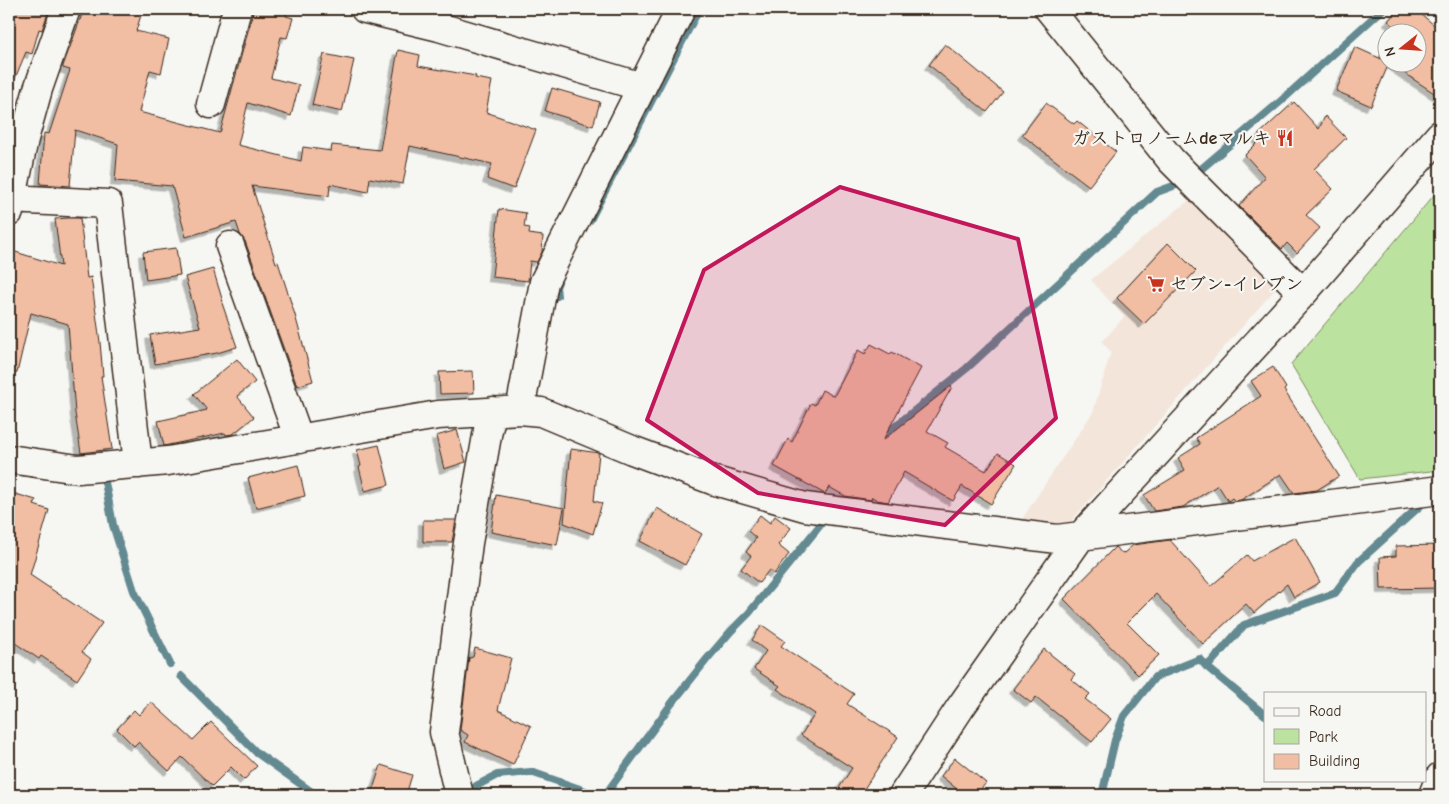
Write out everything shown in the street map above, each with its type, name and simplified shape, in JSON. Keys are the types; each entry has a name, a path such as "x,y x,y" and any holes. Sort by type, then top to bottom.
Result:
{"street":[{"path":"66,9 38,89 24,139 10,203 108,204 138,464"},
{"path":"211,104 237,9"},
{"path":"365,9 439,27 642,87"},
{"path":"459,795 444,732 468,543 488,430 506,410 544,282 681,9"},
{"path":"1048,9 1172,160 1302,293"},
{"path":"902,795 960,708 1081,536 1302,293 1440,135"},
{"path":"230,246 299,439"},
{"path":"9,459 78,469 138,464 168,461 438,415 506,410 541,412 632,450 712,480 805,507 1057,538 1440,490"},
{"path":"1433,795 1440,777"}],"highlighted area":[{"path":"840,187 1018,239 1056,418 945,525 758,493 647,420 704,270"}],"shaded area":[{"path":"1193,197 1278,286 1066,527 1020,522 1093,412 1111,352 1102,342 1124,317 1091,280"}],"green space":[{"path":"1440,188 1440,470 1360,479 1291,364"}],"building":[{"path":"9,9 35,9 48,13 42,30 39,29 32,54 26,52 9,93"},
{"path":"84,9 143,9 136,31 169,39 161,73 150,70 139,112 220,133 254,9 287,9 286,16 293,18 287,38 281,37 271,78 299,85 291,116 248,103 238,145 301,161 303,147 331,151 332,145 380,150 398,50 420,55 418,66 476,76 475,78 492,81 486,112 536,130 514,189 487,179 492,164 410,146 403,184 370,178 368,192 330,184 329,196 252,186 276,263 278,262 295,315 313,381 297,386 245,241 240,234 236,222 186,237 172,186 115,181 118,144 75,130 70,186 40,184 44,133 49,134 70,70 63,68 63,66"},
{"path":"1398,9 1415,9 1440,30 1440,97 1402,72 1426,72 1426,22 1389,22 1388,21"},
{"path":"945,44 1003,92 987,112 929,65"},
{"path":"1355,47 1376,56 1376,72 1385,72 1371,106 1336,91"},
{"path":"324,54 354,60 342,112 312,105"},
{"path":"552,88 600,102 593,126 545,111"},
{"path":"1294,102 1319,129 1325,116 1346,138 1314,169 1333,189 1306,215 1320,228 1297,253 1287,243 1282,249 1239,206 1265,177 1245,155 1259,141 1256,137"},
{"path":"1046,103 1074,124 1077,121 1116,152 1089,186 1022,135"},
{"path":"499,209 526,213 524,227 530,228 529,234 543,236 542,252 537,262 530,261 528,281 492,277"},
{"path":"80,218 87,278 91,277 100,342 103,376 101,376 112,449 81,453 75,413 68,324 31,313 17,373 9,372 9,250 61,266 55,219"},
{"name":"セブン-イレブン","path":"1168,243 1196,271 1144,324 1117,298"},
{"path":"176,248 180,275 146,280 143,252"},
{"path":"213,269 237,347 217,353 155,364 150,335 200,327 185,277"},
{"path":"871,344 890,354 892,352 921,368 883,440 951,386 927,431 948,443 945,447 986,471 998,453 1016,464 991,504 962,486 953,501 904,472 888,502 872,497 871,500 845,496 829,487 825,494 774,466 788,439 792,442 811,403 815,405 822,390 834,396 858,350 865,354"},
{"path":"237,359 255,382 237,396 254,417 233,434 226,435 225,433 164,446 158,421 207,410 194,394"},
{"path":"1273,367 1286,388 1284,390 1339,476 1317,490 1294,493 1281,474 1241,500 1235,501 1232,498 1228,501 1218,485 1183,507 1154,511 1144,495 1185,470 1178,458 1200,444 1196,438 1261,396 1251,381"},
{"path":"473,371 474,393 440,394 439,372"},
{"path":"457,430 466,462 444,469 436,436"},
{"path":"379,445 389,485 365,491 357,450"},
{"path":"571,449 599,453 594,501 602,503 593,534 564,523"},
{"path":"298,465 305,496 256,508 248,478"},
{"path":"9,492 36,500 34,505 49,510 30,575 102,623 82,652 91,659 77,680 41,656 39,659 9,639"},
{"path":"496,495 564,508 557,545 491,532"},
{"path":"657,508 702,534 685,565 640,541"},
{"path":"760,515 770,523 775,516 791,528 778,545 789,554 774,574 769,570 759,583 741,569 751,556 746,552 756,538 748,531"},
{"path":"423,520 456,520 452,542 423,542"},
{"path":"1295,537 1320,582 1294,597 1287,584 1254,613 1246,604 1203,644 1156,594 1127,623 1159,655 1138,675 1064,599 1115,547 1123,554 1133,545 1170,540 1211,586 1247,555 1252,561"},
{"path":"1440,545 1440,588 1381,589 1380,557 1396,556 1396,546"},
{"path":"762,625 785,641 781,646 854,694 847,704 898,737 860,795 850,795 839,788 852,768 801,735 815,714 777,689 780,686 754,669 766,651 752,640"},
{"path":"475,648 511,658 498,710 531,726 513,765 465,742 468,735 460,730 469,658 473,657"},
{"path":"1044,649 1075,674 1071,679 1090,694 1085,699 1111,719 1092,742 1036,697 1031,703 1013,689"},
{"path":"151,702 193,740 211,722 257,766 244,780 231,767 212,786 182,757 169,771 138,742 134,746 117,729 134,710 139,715"},
{"path":"955,758 986,783 976,795 964,795 941,776"},
{"path":"381,765 412,775 406,795 371,795"}],"waterway":[{"path":"590,220 699,9"},
{"path":"1200,170 1281,101 1383,9"},
{"path":"881,441 888,432 967,368 1157,192 1176,185"},
{"path":"557,296 556,287 558,282"},
{"path":"105,482 113,525 134,591 170,664"},
{"path":"1102,795 1115,740 1124,716 1155,677 1200,659 1207,667 1244,625 1335,593 1358,562 1421,505"},
{"path":"605,795 672,703 707,659 749,613 821,524"},
{"path":"1207,667 1264,714"},
{"path":"181,676 257,753 316,795"},
{"path":"477,795 476,786 497,775 531,772 597,795"}],"place":[{"name":"ガストロノームdeマルキ","path":"1285,138"},
{"name":"セブン-イレブン","path":"1156,284"}]}
